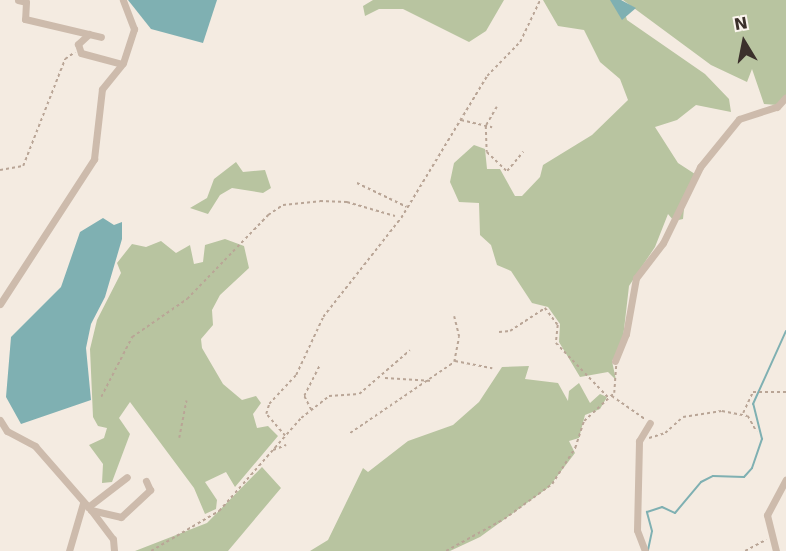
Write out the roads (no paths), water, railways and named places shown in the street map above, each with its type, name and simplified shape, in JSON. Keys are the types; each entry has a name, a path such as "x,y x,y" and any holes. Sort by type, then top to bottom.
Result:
{"street":[{"path":"18,0 26,2 25,19 101,37"},
{"path":"0,304 94,159 102,89 122,64 134,29 123,0"},
{"path":"89,34 78,44 81,53 122,64"},
{"path":"615,362 626,334 636,278 663,243 700,167 739,119 777,107 786,97"},
{"path":"0,420 6,431 34,446 112,539 114,551"},
{"path":"645,551 637,530 639,441 650,423"},
{"path":"69,551 87,507 127,477"},
{"path":"776,551 767,515 786,480"},
{"path":"87,507 121,517 150,490 146,481"}],"water":[{"path":"128,0 217,0 203,43 151,29"},
{"path":"610,0 621,0 636,8 622,20"},
{"path":"103,218 114,225 122,222 122,239 105,297 91,324 86,348 91,400 21,424 6,397 11,337 61,287 80,232"}],"waterway":[{"path":"648,550 652,531 647,512 662,507 675,513 701,482 713,476 744,477 752,468 762,439 753,404 786,331"}]}
